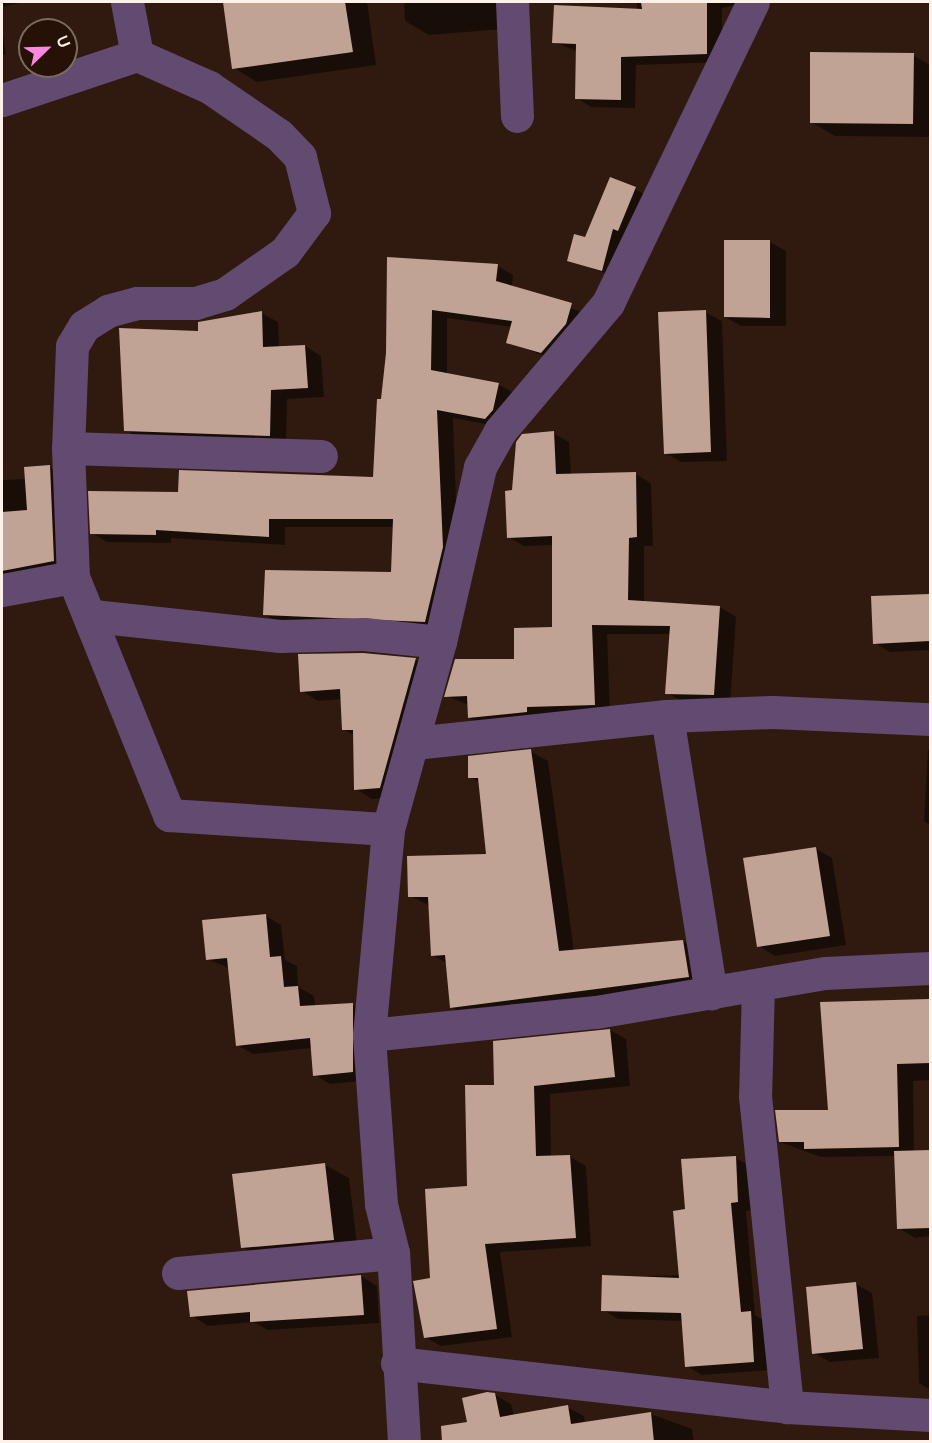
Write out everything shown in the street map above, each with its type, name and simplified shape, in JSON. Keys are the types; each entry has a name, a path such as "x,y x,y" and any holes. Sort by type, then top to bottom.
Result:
{"street":[{"path":"128,2 137,56"},
{"path":"512,2 517,116"},
{"path":"404,1442 397,1363 393,1252 381,1204 369,1035 388,829 414,743 440,642 480,467 500,431 608,303 753,2"},
{"path":"2,100 137,56 210,87 279,135 300,157 314,213 285,252 225,294 196,303 137,303 108,311 84,326 72,346 68,379 68,448 73,577 93,616 169,815 388,829"},
{"path":"68,448 321,456"},
{"path":"2,590 73,577"},
{"path":"93,616 280,636 364,634 440,642"},
{"path":"414,743 667,716 773,712 930,718"},
{"path":"667,716 711,994"},
{"path":"369,1035 596,1012 825,973 930,968"},
{"path":"758,985 755,1096 787,1407"},
{"path":"178,1273 393,1252"},
{"path":"397,1363 787,1407 930,1415"}],"building":[{"path":"223,2 345,2 353,52 232,69"},
{"path":"641,2 707,2 707,54 621,57 621,100 575,99 576,44 552,43 554,5 642,9"},
{"path":"810,52 914,53 913,124 810,123"},
{"path":"610,177 636,187 618,231 613,229 602,271 567,261 574,234 585,237"},
{"path":"724,240 770,240 770,318 724,317"},
{"path":"387,257 498,264 496,281 572,303 566,324 541,353 506,343 512,321 432,310 431,370 499,383 493,410 485,419 437,410 443,547 425,622 263,615 265,570 391,572 393,519 269,519 269,537 156,530 156,535 90,534 88,491 178,492 179,470 373,477 377,399 381,399 386,353"},
{"path":"706,310 711,452 664,454 658,312"},
{"path":"262,311 263,347 305,345 308,388 271,390 270,436 124,431 119,328 198,331 198,322"},
{"path":"554,431 556,474 636,472 637,537 629,538 628,600 720,606 714,695 665,694 670,626 592,625 595,705 527,707 527,712 468,718 467,696 444,697 455,659 514,659 514,628 552,627 552,536 507,538 505,491 512,490 516,442 522,434"},
{"path":"50,465 54,561 2,571 2,512 27,510 24,467"},
{"path":"930,594 930,641 873,644 871,596"},
{"path":"363,653 416,658 380,788 354,790 353,730 342,730 340,689 300,692 298,654"},
{"path":"531,749 559,951 683,940 689,977 450,1008 445,955 431,956 428,897 408,897 407,856 486,854 478,778 468,778 468,756"},
{"path":"816,847 830,936 757,947 743,858"},
{"path":"266,914 270,957 281,956 284,987 298,986 300,1006 353,1003 353,1072 313,1076 310,1038 236,1046 227,958 206,960 202,920"},
{"path":"929,999 930,1063 897,1064 899,1147 804,1149 804,1142 779,1142 775,1110 828,1110 820,1002"},
{"path":"610,1029 615,1077 534,1086 536,1156 570,1155 576,1238 485,1244 497,1329 424,1338 413,1281 430,1278 425,1189 467,1186 465,1085 494,1085 493,1041"},
{"path":"930,1150 930,1228 897,1229 894,1151"},
{"path":"736,1156 738,1202 731,1203 741,1312 751,1311 754,1362 685,1367 681,1313 601,1311 602,1275 679,1278 673,1211 685,1209 681,1159"},
{"path":"325,1163 334,1240 241,1248 232,1174"},
{"path":"361,1275 364,1315 250,1322 250,1312 190,1317 187,1291"},
{"path":"856,1282 863,1349 812,1354 806,1287"},
{"path":"487,1392 495,1393 500,1417 568,1405 571,1424 651,1412 654,1442 442,1442 441,1426 467,1422 462,1398"}]}
